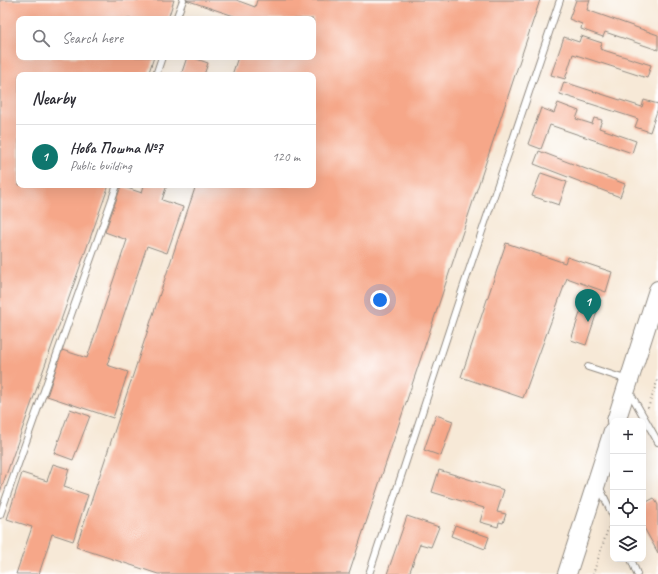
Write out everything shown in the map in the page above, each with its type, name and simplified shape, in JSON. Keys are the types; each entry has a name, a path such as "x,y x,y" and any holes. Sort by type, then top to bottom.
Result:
{"main road":[{"path":"617,418 658,290"},
{"path":"568,574 610,440"}],"lane":[{"path":"177,16 183,0"},
{"path":"369,574 495,190 560,0"},
{"path":"157,72 161,60"},
{"path":"0,515 116,188"},
{"path":"588,368 628,384 645,418"},
{"path":"646,420 658,442"},
{"path":"597,481 610,509"},
{"path":"632,562 637,574"}],"path":[{"path":"645,418 658,379"},
{"path":"593,574 610,524"}],"building":[{"path":"0,0 174,0 169,16 16,16 16,60 153,60 149,72 16,72 16,188 108,188 0,492"},
{"path":"186,0 236,0 255,7 257,0 540,0 349,574 158,574 76,547 195,188 316,188 316,72 233,72 237,60 316,60 316,16 234,16"},
{"path":"576,0 590,0 587,10 658,35 658,50 605,32 603,37 581,29 582,24 569,19"},
{"path":"581,36 602,43 600,49 651,65 647,78 573,54 565,79 551,75 564,37 579,42"},
{"path":"186,60 200,60 208,63 205,72 182,72"},
{"path":"564,82 642,107 644,100 658,104 650,132 635,127 638,119 560,94"},
{"path":"558,103 579,111 576,119 592,124 594,118 602,120 599,128 636,141 632,153 550,125 541,149 528,144 541,108 554,113"},
{"path":"539,151 625,184 620,197 534,164"},
{"path":"541,173 567,182 559,205 532,196"},
{"path":"120,188 127,188 142,193 143,188 166,188 162,200 183,207 167,253 147,246 107,365 128,372 113,418 47,396 62,350 87,358 127,240 105,232"},
{"path":"506,243 565,263 567,257 612,272 606,292 567,278 523,398 461,377"},
{"path":"586,295 601,300 586,345 571,340"},
{"path":"70,409 90,416 73,460 54,453"},
{"path":"436,415 453,421 441,456 424,450"},
{"path":"53,464 69,469 64,487 88,495 73,541 52,534 39,574 16,574 32,527 7,519 22,473 47,481"},
{"path":"439,470 504,490 497,512 506,514 503,523 499,522 498,527 480,522 484,508 432,492"},
{"path":"654,498 658,505 658,553 646,531 646,502"},
{"path":"407,516 439,527 431,547 420,544 409,574 387,574"},
{"path":"455,525 489,537 485,549 451,536"}],"place":[{"name":"Нова Пошта №7","path":"588,322"}]}
